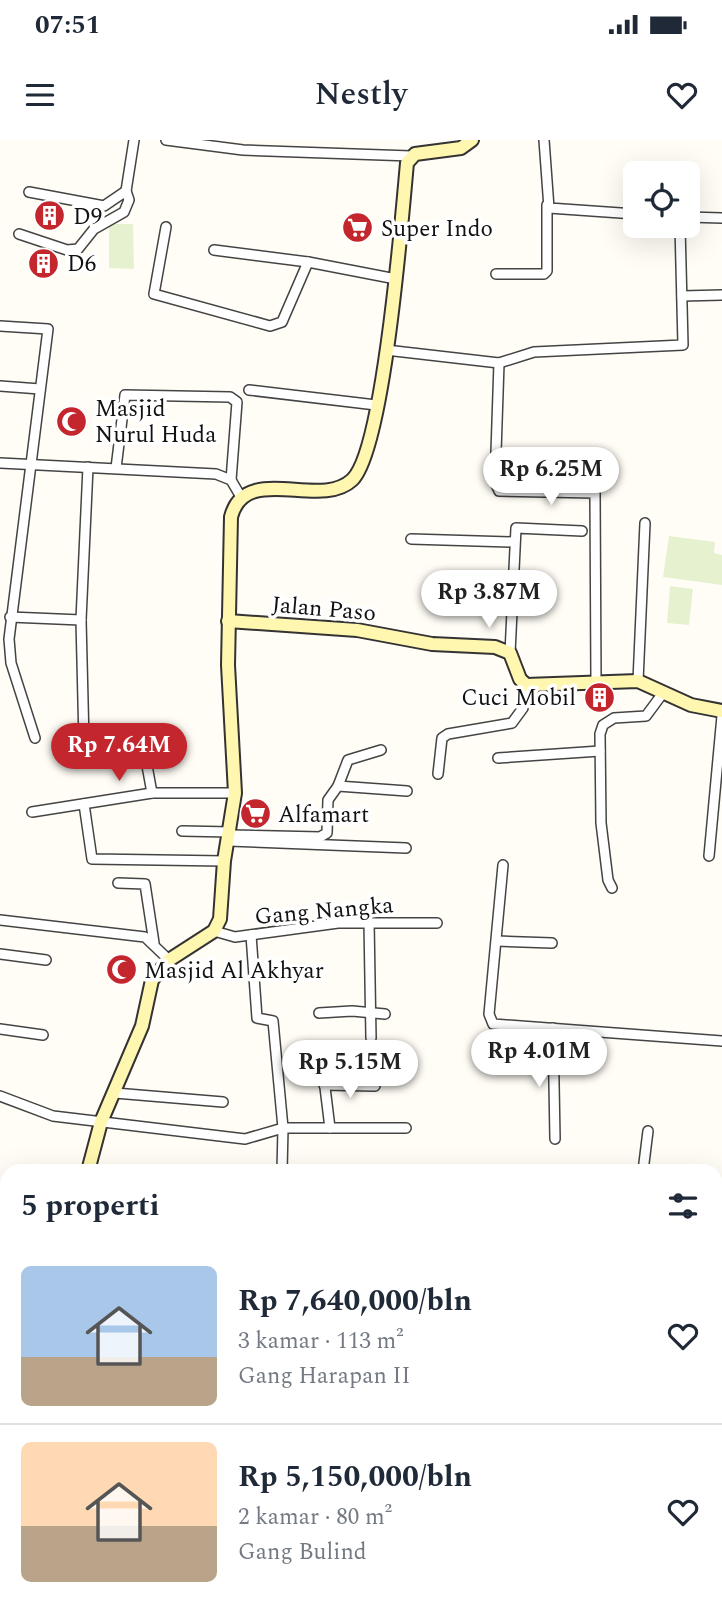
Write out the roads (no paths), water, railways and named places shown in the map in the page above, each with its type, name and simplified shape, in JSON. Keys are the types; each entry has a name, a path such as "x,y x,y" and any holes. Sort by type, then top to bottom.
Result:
{"main road":[{"path":"90,1164 101,1122 142,1026 152,980 169,960 214,931 220,919 224,861 235,793 228,621 231,517 234,504 241,497 274,489 325,489 346,485 355,478 365,460 386,350 407,163 411,156 461,148 472,140"},
{"name":"Jalan Paso","path":"228,621 357,630 432,644 500,648 510,653"},
{"path":"510,653 520,679 526,685 638,681 691,705 722,714"}],"street":[{"path":"19,234 67,250 78,249 94,229 124,212 129,200 126,191 134,140"},
{"path":"166,140 411,156"},
{"path":"496,274 544,274 547,271 544,140"},
{"path":"29,192 104,205 126,191"},
{"path":"547,205 552,210 623,213"},
{"path":"700,217 722,218"},
{"path":"166,227 154,294 270,326 282,322 308,262"},
{"path":"386,350 499,363 534,352 683,345 680,238"},
{"path":"214,250 308,262 396,279"},
{"path":"682,296 722,295"},
{"path":"0,326 48,329 10,617 11,663 35,738"},
{"path":"499,363 495,482 499,491 596,493 596,681"},
{"path":"0,386 40,388"},
{"path":"250,390 376,405"},
{"path":"116,468 125,395 230,397 237,402 231,480 241,497"},
{"path":"0,463 216,474 231,480"},
{"path":"88,467 81,620 84,742 88,746 140,745 144,749 152,793"},
{"path":"638,681 645,523"},
{"path":"510,653 516,528 582,531"},
{"path":"411,539 514,542"},
{"path":"10,617 81,620"},
{"path":"438,774 442,738 448,734 512,723 523,708 526,685"},
{"path":"612,888 608,880 601,823 600,751 603,725 614,718 646,716 663,693"},
{"path":"709,856 722,714"},
{"path":"230,836 320,837 327,833 328,800 338,786 348,760 381,750"},
{"path":"498,758 600,751"},
{"path":"338,786 407,791"},
{"path":"32,812 152,793 235,793"},
{"path":"84,804 92,859 224,861"},
{"path":"181,831 406,848"},
{"path":"503,865 490,1019 500,1026 722,1041"},
{"path":"118,883 145,884 154,943"},
{"path":"0,920 145,937 169,960"},
{"path":"369,922 371,1038"},
{"name":"Gang Nangka","path":"214,931 235,937 338,923 437,922"},
{"path":"251,935 256,1018 273,1020 283,1128 282,1164"},
{"path":"497,941 552,943"},
{"path":"0,954 46,960"},
{"path":"319,1013 352,1011 385,1014"},
{"path":"553,1028 555,1139"},
{"path":"0,1029 43,1035"},
{"path":"321,1055 330,1128"},
{"path":"324,1085 375,1086"},
{"path":"115,1093 223,1102"},
{"path":"0,1096 53,1116 244,1139 283,1128 406,1128"},
{"path":"644,1164 648,1132"}],"place":[{"name":"D9","path":"50,216"},
{"name":"Super Indo","path":"358,228"},
{"name":"D6","path":"44,263"},
{"name":"Masjid Nurul Huda","path":"72,421"},
{"name":"Cuci Mobil","path":"599,697"},
{"name":"Alfamart","path":"255,814"},
{"name":"Masjid Al Akhyar","path":"121,970"}]}
